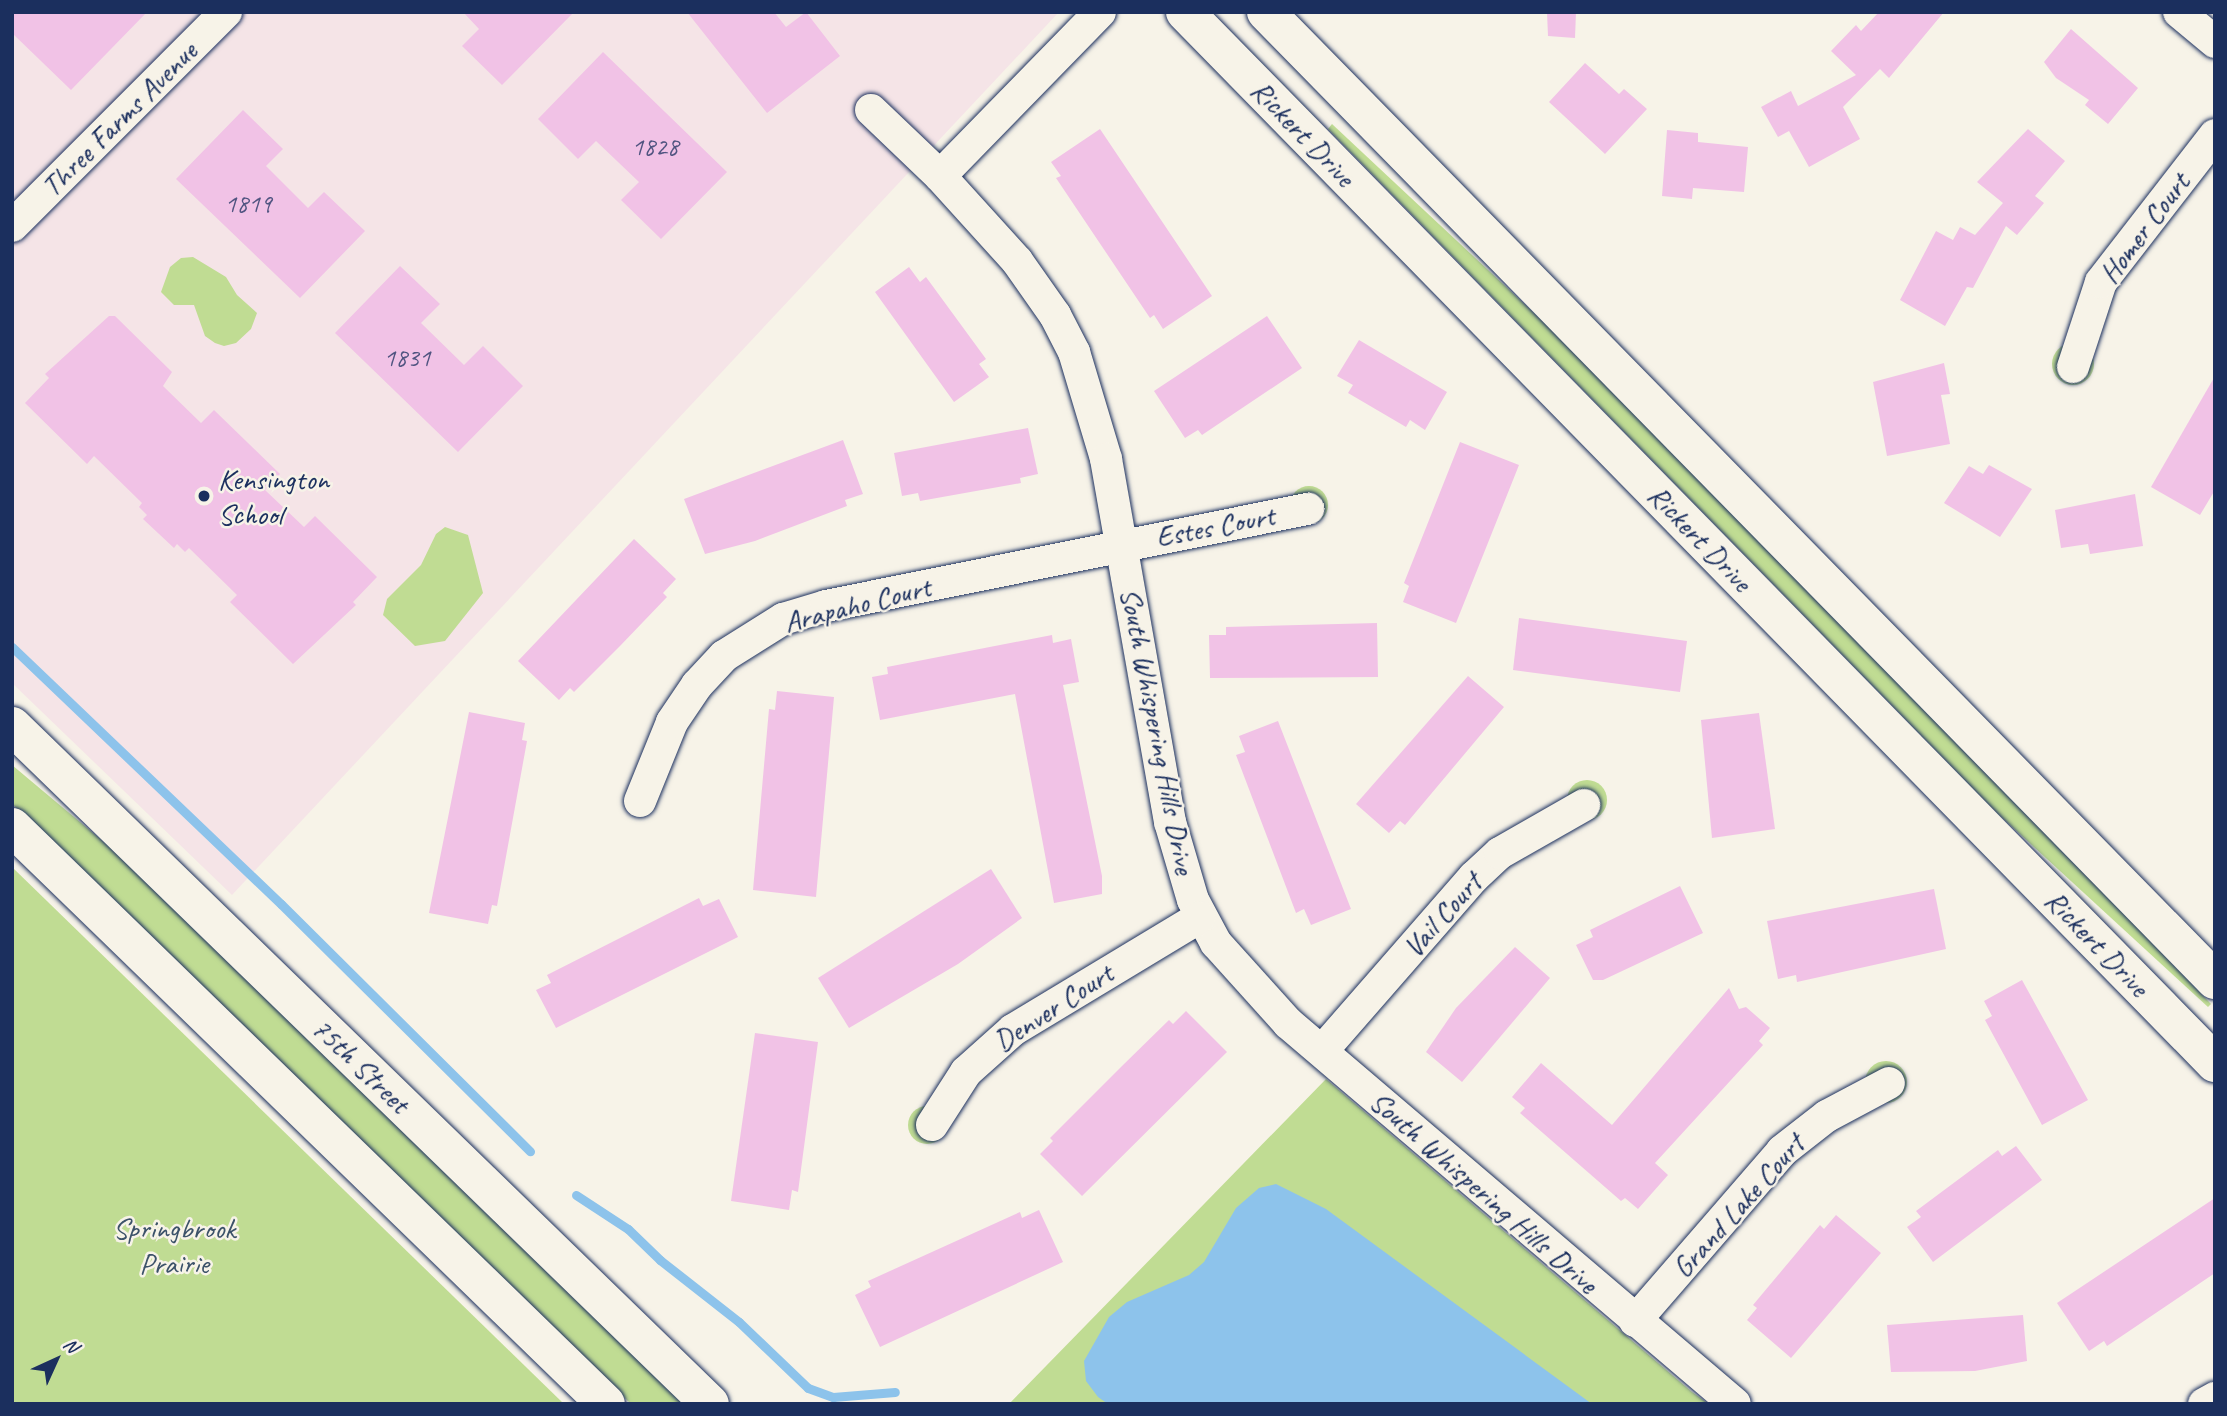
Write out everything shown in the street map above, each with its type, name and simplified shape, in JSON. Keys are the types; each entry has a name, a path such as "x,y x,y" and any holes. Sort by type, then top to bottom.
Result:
{"street":[{"name":"Three Farms Avenue","path":"12,226 226,12"},
{"path":"940,176 1100,12"},
{"name":"Rickert Drive","path":"1185,12 2215,1063"},
{"name":"Rickert Drive","path":"1266,12 2215,980"},
{"path":"2179,12 2215,42"},
{"name":"South Whispering Hills Drive","path":"871,110 940,176 1017,261 1055,315 1074,352 1106,459 1170,822 1200,917 1262,997 1635,1321 1735,1404"},
{"name":"Homer Court","path":"2073,367 2101,282 2215,135"},
{"name":"Estes Court","path":"1122,544 1308,509"},
{"name":"Arapaho Court","path":"640,800 672,722 697,685 724,656 783,619 826,606 1122,544"},
{"name":"75th Street","path":"12,726 710,1404"},
{"name":"Vail Court","path":"1322,1051 1474,877 1500,853 1584,805"},
{"path":"12,827 606,1404"},
{"name":"Denver Court","path":"932,1125 966,1072 1013,1030 1200,917"},
{"name":"Grand Lake Court","path":"1635,1321 1782,1151 1827,1116 1889,1083"},
{"path":"2204,1404 2215,1398"}],"shaded area":[{"path":"12,12 1059,12 232,895 12,683"}],"green space":[{"path":"1332,124 1564,341 1921,703 2211,1004 2208,1007 1998,814 1328,129"},
{"path":"193,257 226,277 237,295 257,313 251,329 236,343 224,346 215,343 205,336 194,305 174,305 161,292 170,267 181,258"},
{"path":"2073,343 2088,349 2094,364 2088,379 2073,385 2058,379 2052,364 2058,349"},
{"path":"1309,486 1322,492 1328,505 1322,518 1309,524 1296,518 1290,505 1296,492"},
{"path":"445,527 468,535 483,593 445,641 415,646 383,615 387,599 421,565 436,534"},
{"path":"12,765 117,853 686,1404 631,1404 12,804"},
{"path":"1587,780 1595,781 1601,786 1606,792 1606,808 1601,814 1595,819 1587,820 1579,819 1573,814 1568,808 1567,800 1568,792 1573,786 1579,781"},
{"name":"Springbrook Prairie","path":"12,867 564,1404 12,1404"},
{"path":"1886,1061 1901,1067 1907,1082 1901,1097 1886,1103 1871,1097 1865,1082 1871,1067"},
{"path":"1326,1079 1692,1392 1709,1404 1009,1404"},
{"path":"927,1106 940,1112 946,1125 940,1138 927,1144 914,1138 908,1125 914,1112"}],"water":[{"path":"1276,1184 1326,1209 1592,1404 1108,1404 1098,1397 1086,1381 1084,1361 1109,1317 1127,1302 1189,1275 1204,1262 1236,1208 1259,1188"}],"building":[{"path":"12,12 147,12 71,90 12,33"},
{"path":"463,12 574,12 502,85 462,46 479,29"},
{"path":"687,12 774,12 786,27 806,12 840,56 767,113"},
{"path":"1547,12 1576,12 1575,38 1548,36"},
{"path":"1879,12 1944,12 1889,78 1880,69 1843,107 1860,139 1809,167 1789,131 1778,137 1761,107 1791,91 1798,106 1856,75 1831,51 1856,25 1861,31"},
{"path":"2071,29 2138,88 2108,124 2085,105 2089,100 2056,78 2044,62"},
{"path":"603,52 727,172 661,239 621,200 639,182 596,141 578,159 538,119"},
{"path":"1585,63 1619,94 1624,89 1647,109 1605,154 1549,102"},
{"path":"243,110 283,149 266,166 308,208 324,192 365,231 300,298 176,179"},
{"path":"1100,129 1212,296 1163,329 1154,315 1150,318 1056,178 1061,176 1051,162"},
{"path":"2028,129 2065,161 2035,196 2044,203 2017,235 2006,226 1973,288 1967,287 1945,326 1900,300 1936,231 1953,240 1960,227 1975,235 2003,203 1977,182"},
{"path":"1667,130 1698,133 1698,142 1748,147 1744,192 1693,188 1692,199 1662,196"},
{"path":"400,266 440,304 421,323 464,365 483,346 523,386 458,452 335,333"},
{"path":"909,267 920,282 926,277 986,359 979,364 989,377 954,402 875,292"},
{"name":"Kensington School","path":"109,316 115,316 172,372 163,386 201,423 214,410 280,474 265,490 304,527 315,516 377,577 353,602 356,605 293,664 230,602 237,595 189,548 185,552 177,544 174,548 143,519 147,515 139,507 142,503 94,456 87,464 25,403 49,378 45,374"},
{"path":"1267,316 1302,368 1202,435 1198,430 1185,438 1154,391"},
{"path":"1359,340 1447,392 1425,430 1410,420 1406,427 1348,393 1353,385 1337,376"},
{"path":"1944,363 1950,394 1941,395 1950,444 1887,456 1873,382"},
{"path":"2215,376 2215,490 2200,515 2151,487"},
{"path":"1028,428 1038,474 1020,478 1021,483 920,501 918,493 902,496 894,453"},
{"path":"843,440 863,494 845,500 847,506 755,541 705,554 684,499"},
{"path":"1460,442 1519,465 1456,623 1403,602 1409,586 1404,583"},
{"path":"1989,465 2032,489 2000,537 1944,503 1969,466 1983,474"},
{"path":"2135,494 2143,546 2090,554 2088,544 2061,548 2055,510"},
{"path":"634,539 676,579 663,593 667,597 620,646 574,692 570,688 559,700 518,661"},
{"path":"1519,618 1687,641 1680,692 1513,670"},
{"path":"1377,623 1378,677 1210,678 1209,635 1226,635 1226,627"},
{"path":"1052,635 1053,643 1071,639 1079,682 1063,685 1102,876 1102,894 1054,903 1015,694 880,720 872,677 888,674 887,667"},
{"path":"1468,676 1504,707 1405,825 1400,821 1389,833 1356,804"},
{"path":"777,691 834,697 816,897 753,890 769,709 775,710"},
{"path":"469,712 525,723 522,740 527,741 497,906 492,905 488,924 429,913"},
{"path":"1759,713 1775,829 1712,838 1701,720"},
{"path":"1278,721 1351,909 1311,925 1304,909 1296,913 1236,755 1245,752 1239,736"},
{"path":"991,869 1022,918 958,964 849,1028 818,978"},
{"path":"1680,886 1703,933 1603,980 1593,980 1576,945 1593,937 1590,930"},
{"path":"1934,889 1946,949 1797,982 1796,975 1778,979 1767,921"},
{"path":"699,898 703,906 719,899 738,937 556,1028 536,990 551,983 547,975"},
{"path":"1515,947 1550,978 1462,1082 1426,1052 1456,1008"},
{"path":"2022,980 2088,1100 2042,1125 1985,1020 1992,1016 1984,1001"},
{"path":"1729,988 1739,1009 1746,1007 1770,1028 1759,1041 1763,1045 1655,1163 1668,1175 1638,1209 1625,1198 1621,1201 1520,1113 1525,1108 1512,1097 1541,1063 1612,1125"},
{"path":"1186,1011 1227,1052 1082,1196 1040,1154 1053,1141 1050,1138 1122,1066 1169,1020 1173,1024"},
{"path":"755,1033 818,1042 798,1192 792,1190 789,1210 731,1201"},
{"path":"2016,1146 2042,1180 1933,1262 1907,1227 1921,1217 1916,1211 1998,1150 2002,1156"},
{"path":"2215,1198 2215,1273 2107,1346 2104,1341 2089,1351 2057,1303"},
{"path":"1039,1210 1063,1262 880,1347 855,1295 871,1287 868,1281 1020,1212 1022,1218"},
{"path":"1836,1215 1881,1253 1791,1358 1747,1320 1757,1308 1753,1305 1820,1225 1824,1229"},
{"path":"2023,1315 2027,1361 1975,1371 1891,1372 1887,1325"}],"waterway":[{"path":"12,647 281,904 530,1151"},
{"path":"576,1195 628,1229 660,1260 739,1322 808,1388 833,1397 895,1392"}],"place":[{"name":"Kensington School","path":"204,496"}]}
